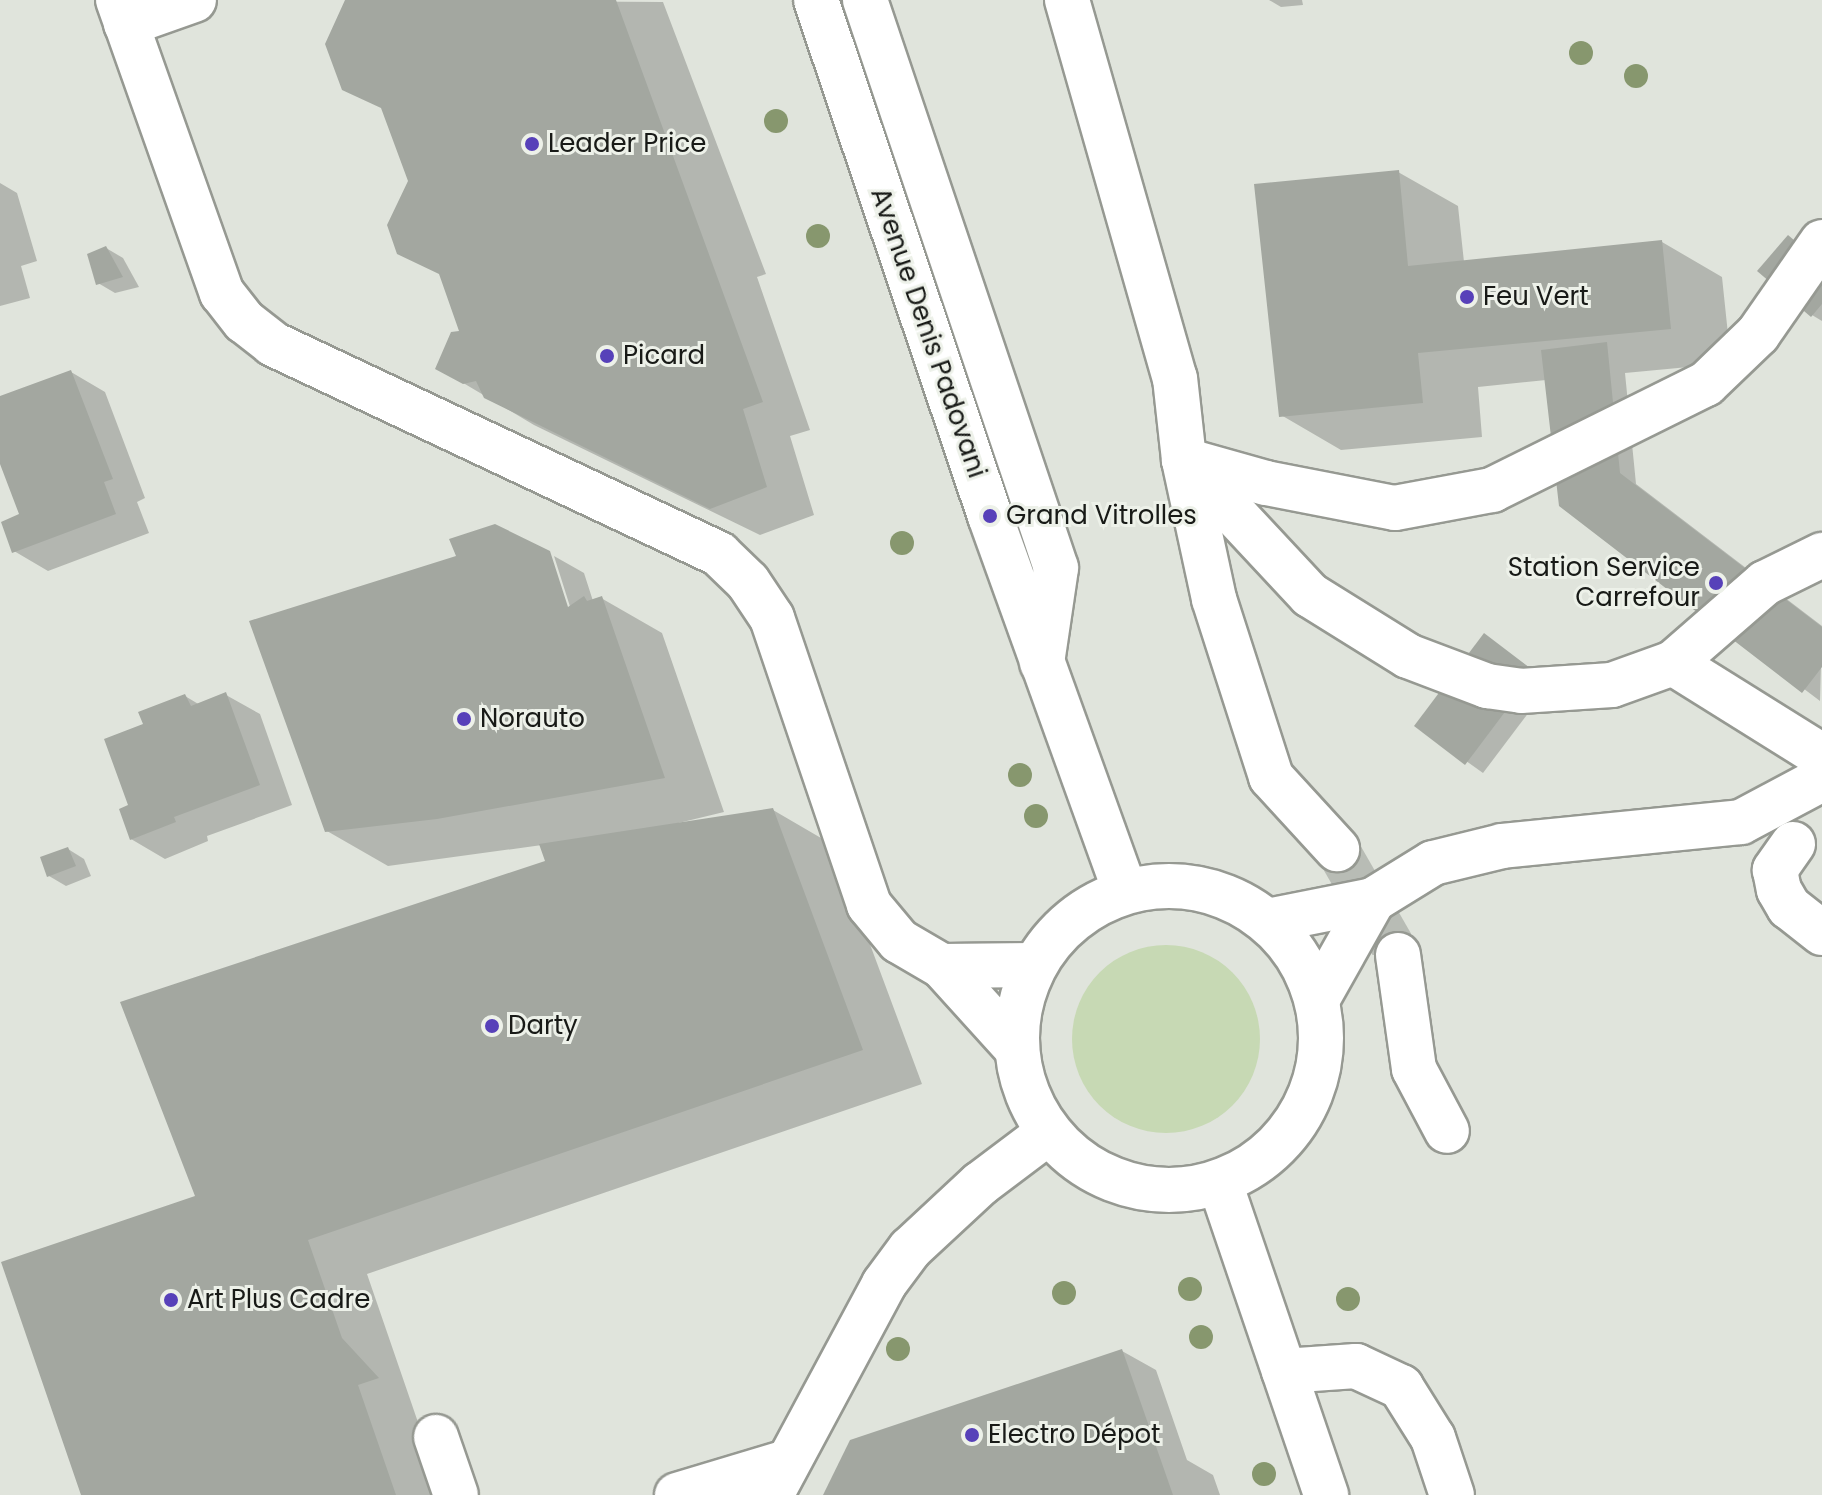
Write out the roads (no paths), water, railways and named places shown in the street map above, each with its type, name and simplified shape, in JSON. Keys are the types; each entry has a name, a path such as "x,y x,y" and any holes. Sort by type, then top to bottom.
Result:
{"street":[{"path":"194,0 122,12 222,293 244,321 273,344 719,554 748,582 772,618 869,905 899,941 942,966 1016,1048"},
{"name":"Avenue Denis Padovani","path":"816,0 1042,663 1125,891"},
{"path":"865,0 1056,568 1042,663"},
{"path":"1067,0 1175,378 1184,460 1214,599 1271,777 1337,849"},
{"path":"1184,460 1266,483 1395,508 1492,490 1706,384 1758,334 1822,242"},
{"path":"1184,460 1310,595 1408,656 1487,686 1521,691 1612,685 1673,663 1765,583 1822,555"},
{"path":"1673,663 1822,756"},
{"path":"1267,921 1373,900 1433,863 1502,846 1741,822 1822,779"},
{"path":"1741,822 1808,852"},
{"path":"1806,920 1775,870 1808,852"},
{"path":"1175,885 1224,896 1267,921 1298,956 1318,998 1323,1044 1314,1089 1293,1129 1261,1162 1220,1183 1173,1190 1126,1185 1083,1165 1049,1132 1032,1106 1016,1048 1020,1006 1034,965 1068,925 1125,891 1175,885"},
{"path":"1318,998 1373,900"},
{"path":"1398,955 1414,1069 1447,1131"},
{"path":"942,966 1034,965"},
{"path":"677,1495 779,1479 884,1284 910,1249 980,1184 1049,1132"},
{"path":"1220,1183 1326,1495"},
{"path":"1284,1371 1356,1366 1401,1387 1433,1438 1452,1495"},
{"path":"436,1437 456,1495"}],"tunnel":[{"path":"1337,849 1398,955"}],"place":[{"name":"Leader Price","path":"532,144"},
{"name":"Feu Vert","path":"1467,297"},
{"name":"Picard","path":"607,356"},
{"name":"Grand Vitrolles","path":"990,516"},
{"name":"Station Service Carrefour","path":"1716,583"},
{"name":"Norauto","path":"464,719"},
{"name":"Darty","path":"492,1026"},
{"name":"Art Plus Cadre","path":"171,1300"},
{"name":"Electro Dépot","path":"972,1435"}]}
